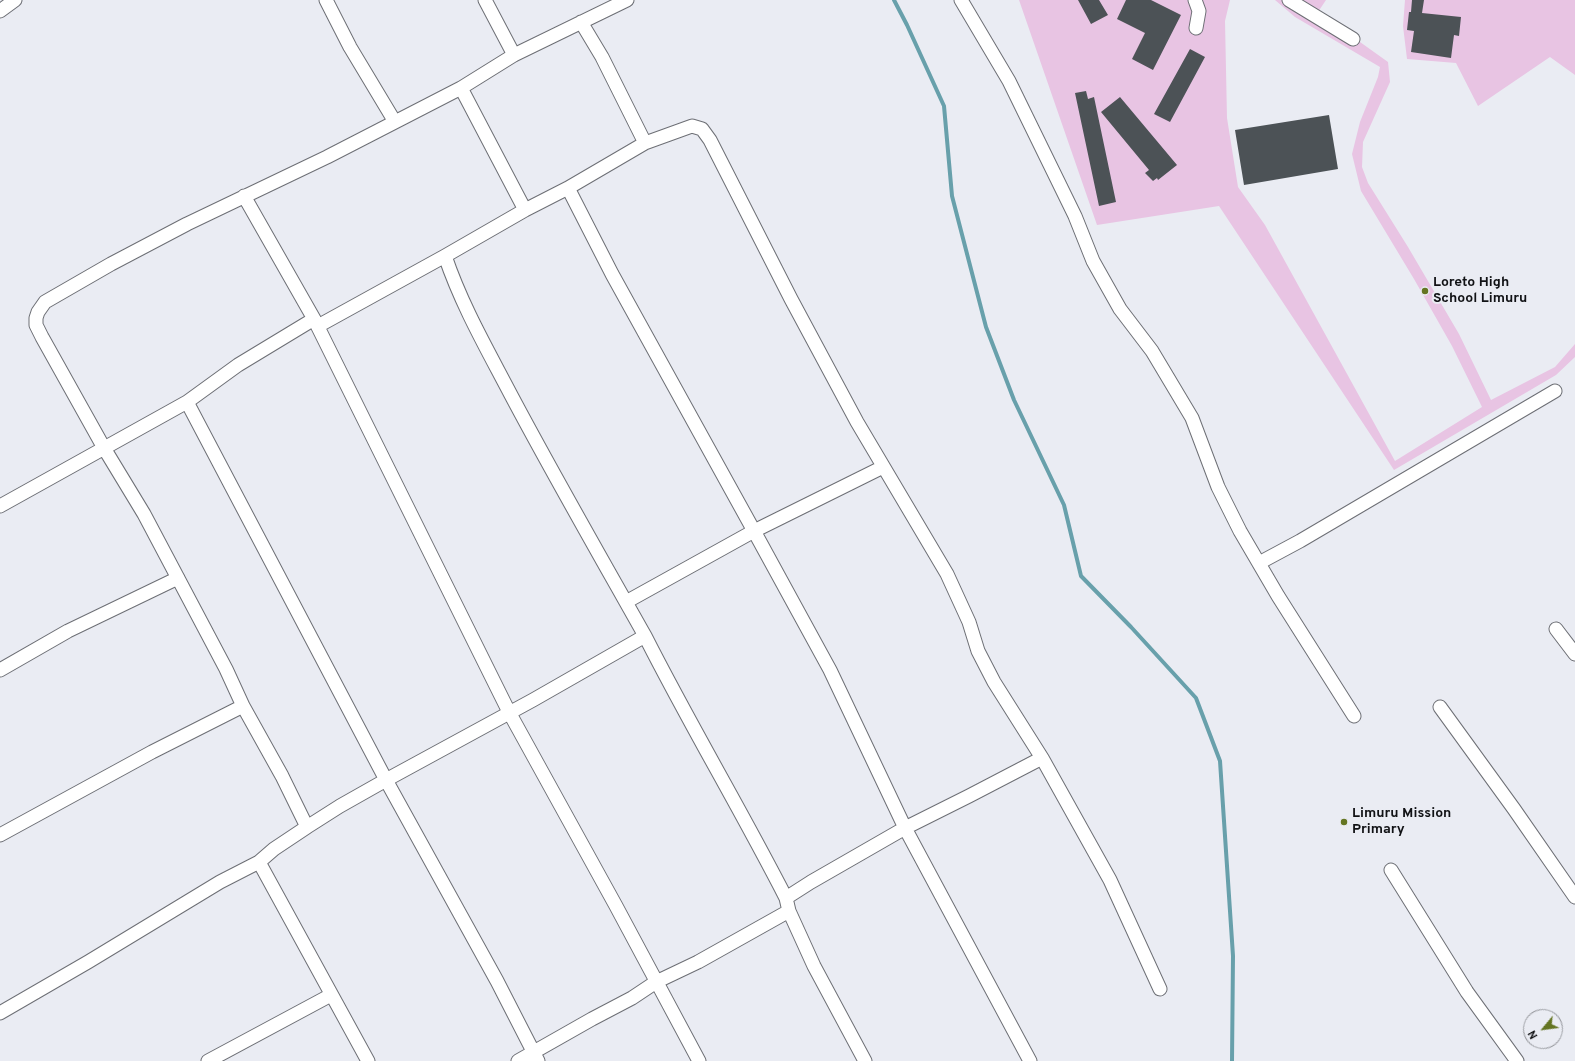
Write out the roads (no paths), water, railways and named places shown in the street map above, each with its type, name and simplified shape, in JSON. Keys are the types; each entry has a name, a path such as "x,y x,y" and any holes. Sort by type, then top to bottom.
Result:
{"street":[{"path":"0,11 15,0"},
{"path":"326,0 350,48 395,122"},
{"path":"485,0 514,55"},
{"path":"307,827 282,776 243,706 226,669 144,514 104,448 36,325 38,312 45,302 111,264 244,196 327,157 461,88 514,55 627,0"},
{"path":"961,0 1009,81 1075,216 1093,261 1120,309 1152,351 1192,418 1218,487 1240,530 1259,564 1354,716"},
{"path":"1195,0 1199,11 1196,28"},
{"path":"1289,0 1353,39"},
{"path":"581,22 602,57 645,143"},
{"path":"461,88 525,210"},
{"path":"0,506 187,402 238,365 445,256 525,210 568,188 645,143 692,126 702,129 710,140 788,293 883,467 947,574 969,622 978,651 994,682 1042,758 1110,880 1160,989"},
{"path":"568,188 612,274 830,670 905,828 1030,1061"},
{"path":"244,196 316,323 509,712 616,906 699,1061"},
{"path":"445,256 456,287 489,356 752,831 787,904 814,966 865,1061"},
{"path":"1259,564 1555,391"},
{"path":"187,402 386,780 497,981 536,1057"},
{"path":"626,602 754,531 883,467"},
{"path":"0,670 68,631 178,578"},
{"path":"1556,630 1575,654"},
{"path":"0,1013 88,962 220,882 259,862 307,827 340,806 645,636"},
{"path":"0,835 152,752 243,706"},
{"path":"1440,707 1514,809 1575,897"},
{"path":"518,1061 536,1057 592,1019 632,998 656,982 698,962 905,828 1042,758"},
{"path":"259,862 368,1061"},
{"path":"1390,870 1467,992 1517,1061"},
{"path":"208,1061 331,995"}],"waterway":[{"path":"894,0 944,106 952,196 986,327 1014,400 1064,505 1081,576 1131,627 1196,698 1220,761 1233,956 1232,1061"}],"place":[{"name":"Loreto High School Limuru","path":"1425,291"},
{"name":"Limuru Mission Primary","path":"1344,822"}]}
